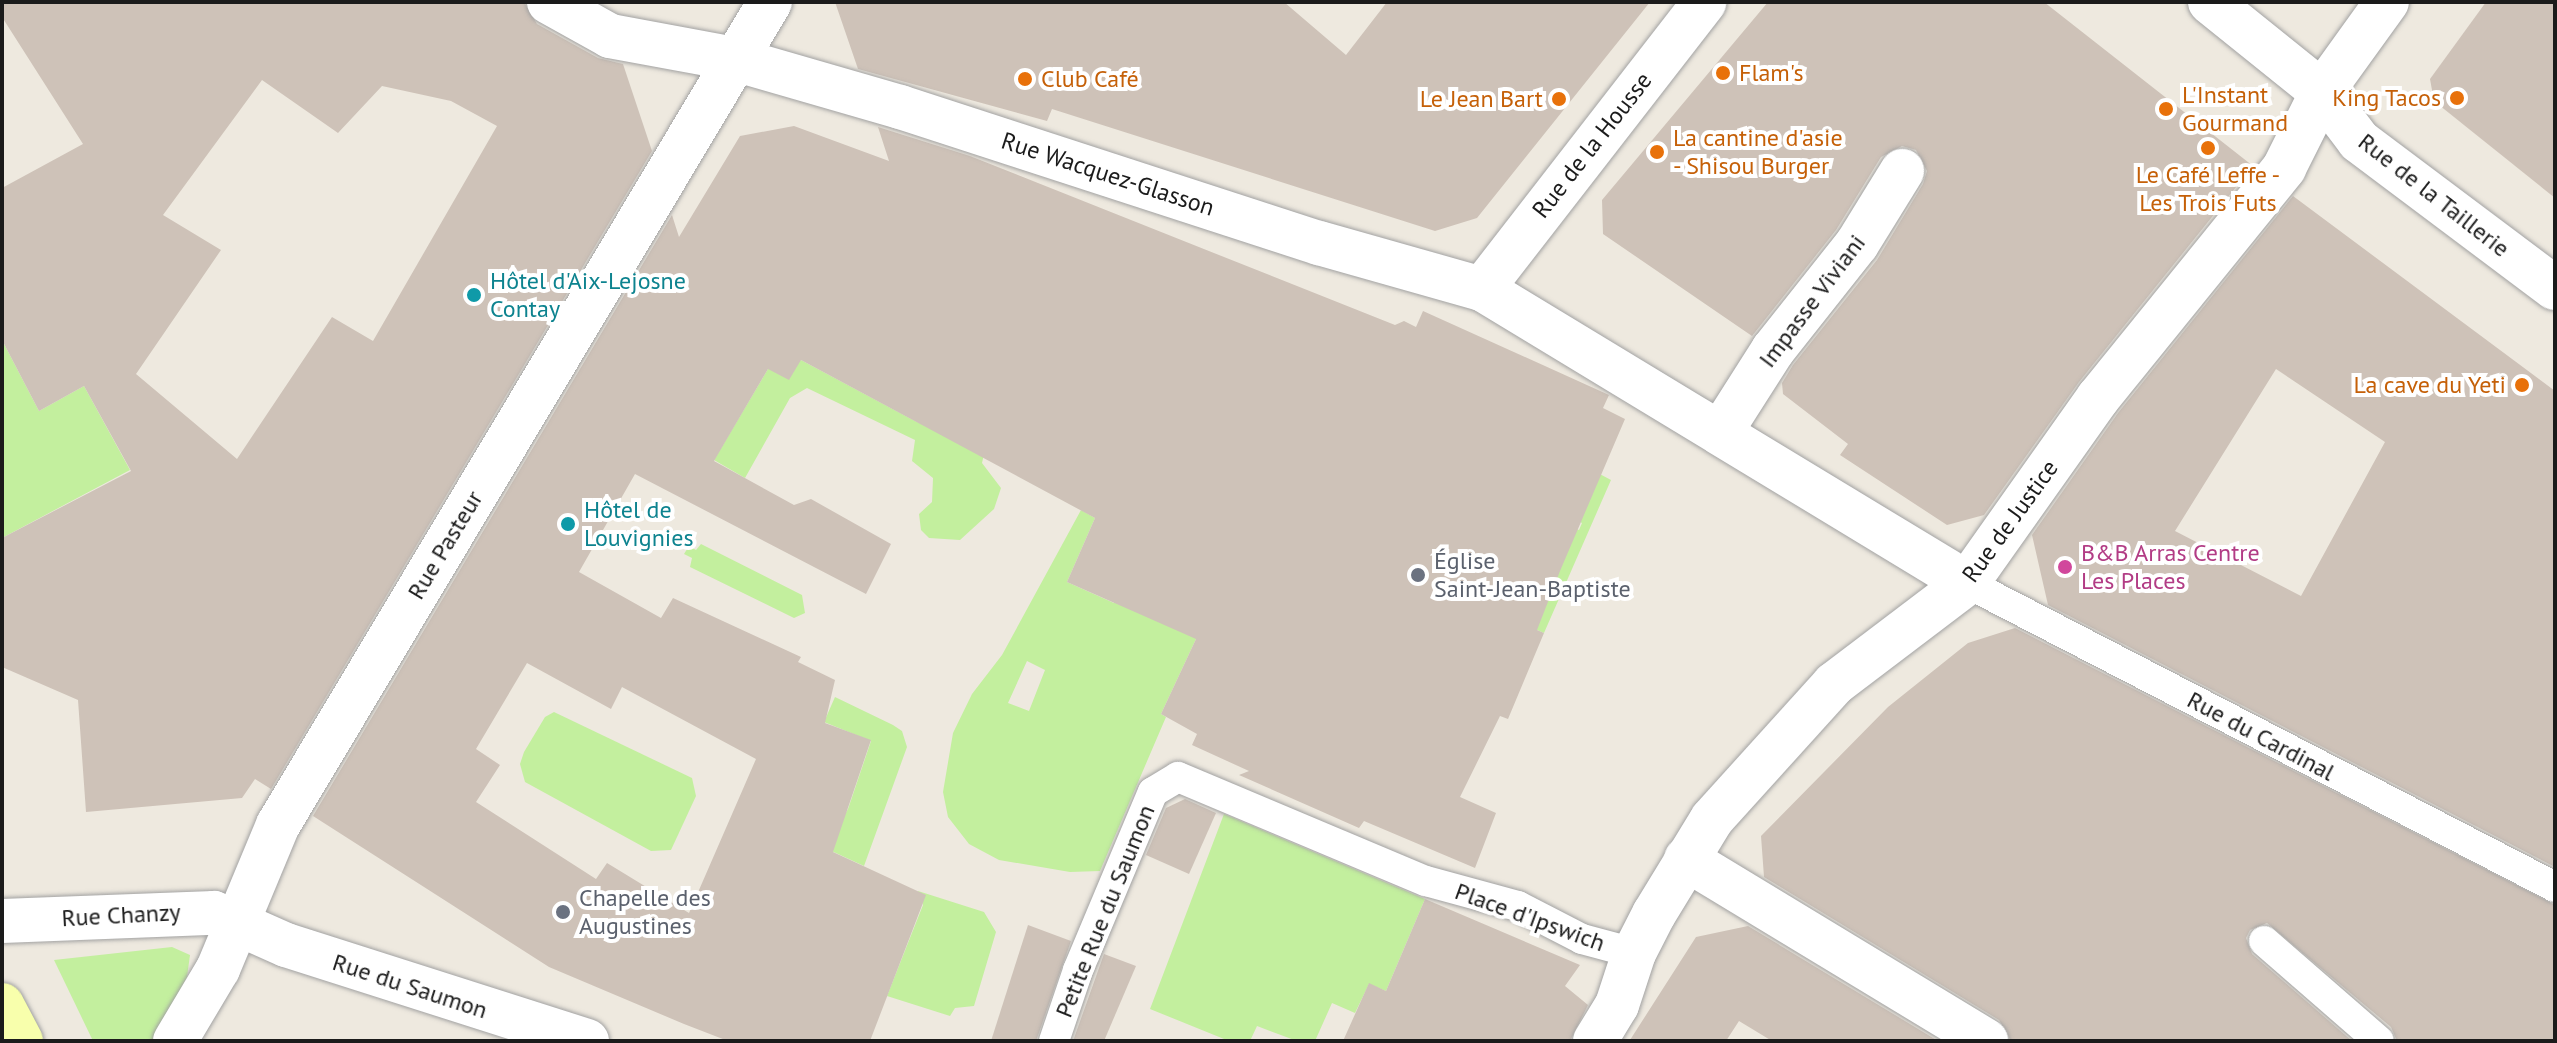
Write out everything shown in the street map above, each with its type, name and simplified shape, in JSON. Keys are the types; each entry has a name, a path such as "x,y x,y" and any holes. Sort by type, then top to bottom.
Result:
{"main road":[{"path":"2,1005 21,1041"}],"street":[{"name":"Rue Wacquez-Glasson","path":"549,2 610,36 734,59 1482,289 1722,430 1967,583"},
{"name":"Rue Pasteur","path":"175,1041 218,969 278,825 770,2"},
{"name":"Rue de la Housse","path":"1482,289 1705,2"},
{"name":"Rue de la Taillerie","path":"2210,2 2322,92 2359,141 2555,288"},
{"name":"Rue de Justice","path":"1595,1041 1617,1005 1634,953 1712,819 1834,684 1967,583 2098,398 2284,168 2322,92 2387,2"},
{"name":"Impasse Viviani","path":"1722,430 1773,350 1857,244 1902,171"},
{"path":"1686,859 1986,1041"},
{"name":"Rue Chanzy","path":"2,921 194,912 238,919"},
{"name":"Rue du Saumon","path":"238,919 286,945 587,1041"}],"lane":[{"name":"Rue du Cardinal","path":"1967,583 2555,887"},
{"name":"Petite Rue du Saumon","path":"1054,1041 1078,970 1153,792 1178,777 1426,881"},
{"name":"Place d'Ipswich","path":"1426,881 1518,906 1582,939 1634,953"},
{"path":"2264,941 2379,1041"}],"green space":[{"path":"2,340 39,411 84,386 130,470 2,538"},
{"path":"801,360 915,421 985,450 982,463 1001,488 994,509 960,540 929,538 921,530 919,514 932,502 933,478 912,461 915,440 807,388 790,398 745,478 714,460 768,369"},
{"path":"1596,472 1611,480 1544,633 1535,629 1568,526 1579,530 1582,523 1572,518"},
{"path":"1169,484 1224,579 1161,714 1166,717 1100,871 1070,872 999,860 969,844 948,817 943,792 953,733 972,694 1002,655 1081,510 1095,518 1067,582 1114,603","holes":["1027,661 1045,670 1029,711 1008,703"]},
{"path":"701,544 802,595 805,613 794,618 690,567 692,558 684,554 689,546 696,550"},
{"path":"835,697 902,731 907,747 864,866 825,848 848,809 871,741 824,722"},
{"path":"554,712 692,778 696,796 671,850 651,851 525,782 520,764 524,752 545,717"},
{"path":"1224,814 1425,899 1386,991 1369,984 1355,1013 1332,1003 1315,1041 1297,1041 1257,1026 1250,1041 1229,1041 1150,1009"},
{"path":"918,891 984,912 996,932 974,1006 955,1008 950,1016 887,996 923,905"},
{"path":"172,947 190,955 187,977 153,1041 93,1041 54,960"}],"building":[{"path":"2,2 524,2 537,24 598,58 623,64 652,151 271,789 255,779 242,798 86,812 78,700 2,667 2,538 131,471 84,386 39,411 2,340 2,188 83,144 2,17","holes":["262,80 338,133 382,86 451,101 497,126 373,341 332,317 237,459 136,374 221,250 163,215"]},
{"path":"835,2 1284,2 1346,55 1387,2 1650,2 1477,218 1435,231 1052,109 1047,121 858,69"},
{"path":"1768,2 2044,2 2253,166 2079,382 1984,515 1947,525 1840,455 1848,444 1783,394 1782,383 1793,365 1877,260 1923,184 1927,171 1916,150 1902,146 1881,157 1836,230 1752,336 1603,234 1602,200"},
{"path":"2486,2 2555,2 2555,198 2434,101 2430,79"},
{"path":"794,126 889,161 878,127 970,156 1395,325 1404,321 1416,327 1423,311 1609,395 1603,408 1625,419 1560,571 1537,630 1544,633 1508,719 1500,716 1460,797 1496,813 1475,868 1364,821 1359,828 1239,775 1249,771 1192,745 1197,734 1161,714 1196,639 1067,582 1095,518 801,360 789,380 768,369 714,461 794,505 811,499 891,544 866,594 635,474 579,572 661,618 673,598 801,657 798,662 835,680 825,723 871,740 833,852 926,895 870,1041 728,1041 684,1024 549,967 313,816 672,215 679,237 740,136","holes":["527,663 611,709 622,687 756,759 689,913 607,863 596,879 476,802 500,765 476,749"]},
{"path":"2293,196 2555,391 2555,867 2048,605 2032,535 2118,413","holes":["2276,369 2385,442 2301,596 2175,531"]},
{"path":"2015,628 2555,905 2555,1041 2397,1041 2391,1027 2267,923 2250,930 2246,938 2252,954 2352,1041 2011,1041 1999,1020 1764,877 1761,836 1888,707 1968,643"},
{"path":"1185,799 1216,813 1189,874 1146,855 1166,808"},
{"path":"1425,899 1580,965 1565,986 1588,1005 1570,1041 1343,1041 1369,983 1386,991"},
{"path":"1028,925 1071,941 1036,1041 991,1041"},
{"path":"1748,926 1938,1041 1772,1041 1739,1021 1726,1041 1624,1041 1630,1040 1696,937"},
{"path":"1104,954 1136,966 1104,1041 1073,1041"}],"place":[{"name":"Flam's","path":"1723,73"},
{"name":"Club Café","path":"1025,79"},
{"name":"King Tacos","path":"2457,98"},
{"name":"Le Jean Bart","path":"1559,99"},
{"name":"L'Instant Gourmand","path":"2166,109"},
{"name":"Le Café Leffe - Les Trois Futs","path":"2208,148"},
{"name":"La cantine d'asie - Shisou Burger","path":"1657,152"},
{"name":"Hôtel d'Aix-Lejosne Contay","path":"474,295"},
{"name":"La cave du Yeti","path":"2522,385"},
{"name":"Hôtel de Louvignies","path":"568,524"},
{"name":"B&B Arras Centre Les Places","path":"2065,567"},
{"name":"Église Saint-Jean-Baptiste","path":"1418,575"},
{"name":"Chapelle des Augustines","path":"563,912"}]}
